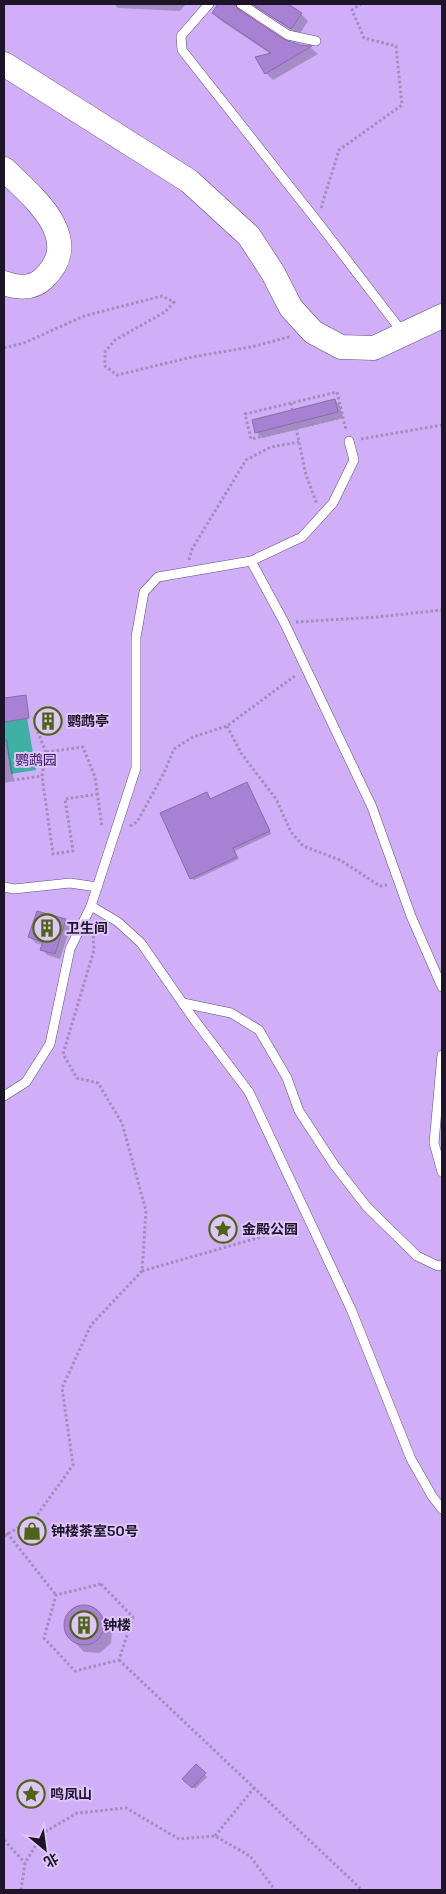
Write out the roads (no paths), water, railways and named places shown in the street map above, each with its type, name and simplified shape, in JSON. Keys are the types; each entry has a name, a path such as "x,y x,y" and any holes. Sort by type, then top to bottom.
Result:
{"street":[{"path":"4,64 189,181 249,236 273,273 291,308 313,332 341,347 374,348 442,316"},
{"path":"4,169 39,203 56,228 61,247 56,264 42,280 27,288 4,283"}],"lane":[{"path":"209,4 181,36 182,50 318,221 404,335"},
{"path":"241,4 288,35 316,41"},
{"path":"4,1096 26,1082 50,1044 70,949 91,906 136,768 136,637 144,592 158,577 251,561 302,537 333,503 354,460 349,441"},
{"path":"251,561 284,622 372,807 400,884 442,987"},
{"path":"4,887 14,888 70,883 97,887"},
{"path":"91,906 118,922 141,943 248,1092 350,1309 411,1459 432,1496 442,1509"},
{"path":"183,1003 231,1013 259,1030 287,1078 299,1111 335,1166 367,1207 417,1256 438,1266 442,1265"},
{"path":"442,1055 434,1143 442,1172"}],"place":[{"name":"鹦鹉亭","path":"48,721"},
{"name":"卫生间","path":"47,928"},
{"name":"金殿公园","path":"223,1229"},
{"name":"钟楼茶室50号","path":"32,1531"},
{"name":"钟楼","path":"84,1625"},
{"name":"鸣凤山","path":"31,1794"}],"park label":[{"name":"鹦鹉园","path":"36,760"}]}
